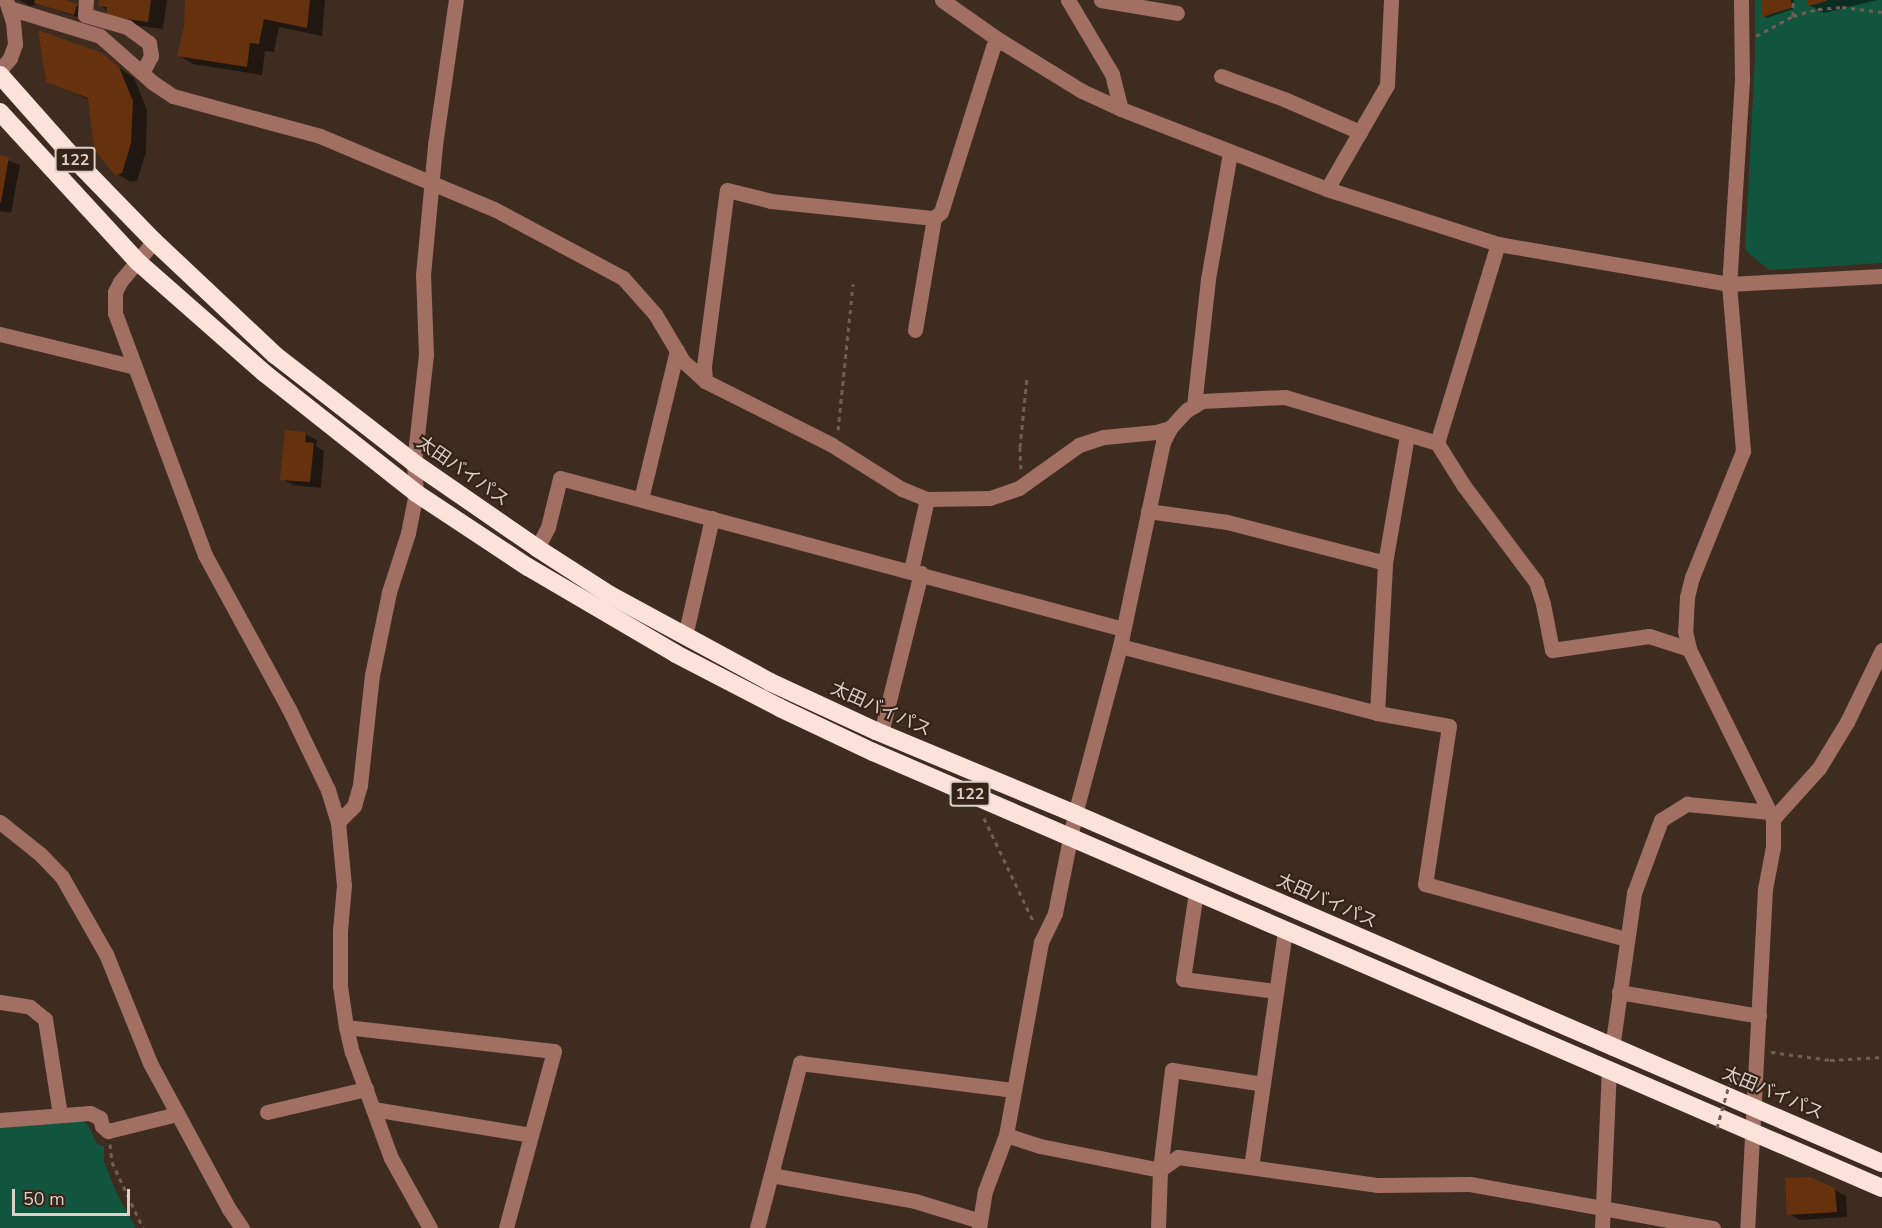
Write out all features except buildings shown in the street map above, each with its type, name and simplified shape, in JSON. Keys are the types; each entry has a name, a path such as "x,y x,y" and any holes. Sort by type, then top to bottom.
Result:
{"highway":[{"name":"太田バイパス","path":"0,75 80,165 154,241 275,355 414,463 610,595 770,682 881,733 1075,814 1882,1163"},
{"name":"122","path":"0,112 138,262 263,372 416,493 528,567 676,654 780,708 992,804 1882,1188"}],"street":[{"path":"86,0 85,15 127,27 149,43 151,56 142,73"},
{"path":"338,822 354,806 360,785 372,675 389,592 408,533 416,493 414,463 426,355 423,274 432,182 456,0"},
{"path":"942,0 999,40 1082,91 1121,109 1327,189 1498,244 1729,284 1882,276"},
{"path":"1068,0 1112,74 1121,109"},
{"path":"1101,0 1177,13"},
{"path":"1327,189 1387,85 1391,0"},
{"path":"1741,0 1742,80 1729,284 1743,451 1692,577 1686,614 1689,649 1772,815 1773,847 1765,889 1754,1131 1747,1194 1747,1228"},
{"path":"0,70 10,58 15,44 8,4 100,36 142,73 173,96 320,136 494,209 623,278 655,314 683,360 705,381 836,447 902,489 927,499 990,498 1022,485 1080,445 1104,437 1156,432 1170,428"},
{"path":"915,330 934,218 940,212 993,47 999,40"},
{"path":"1221,76 1284,99 1360,132"},
{"path":"1194,406 1209,279 1230,153"},
{"path":"705,381 704,366 728,190 771,201 934,218"},
{"path":"154,241 120,282 114,303 135,367 205,555 289,709 328,789 338,822 344,885 340,931 340,986 346,1027 391,1158 429,1228"},
{"path":"1437,443 1498,244"},
{"path":"0,334 135,367"},
{"path":"641,499 677,350"},
{"path":"771,1175 915,1201 979,1225 985,1191 1006,1135 1042,940 1055,913 1072,839 1075,814 1120,646 1163,442 1170,428 1202,401 1285,397 1437,443 1464,486 1536,582 1552,650 1649,636 1689,649"},
{"path":"1377,712 1385,563 1407,435"},
{"path":"537,548 548,526 560,478 1124,629"},
{"path":"881,733 916,572 927,499"},
{"path":"1148,511 1227,522 1385,563"},
{"path":"685,636 712,518"},
{"path":"1120,646 1377,712 1449,726 1425,884 1626,939"},
{"path":"1772,815 1819,768 1848,722 1882,650"},
{"path":"1612,1048 1634,893 1661,820 1687,804 1772,815"},
{"path":"0,822 40,854 62,877 106,954 150,1064 229,1209 242,1228"},
{"path":"1196,892 1183,979 1276,991"},
{"path":"1251,1167 1285,931"},
{"path":"1619,992 1759,1016"},
{"path":"0,1002 30,1007 45,1019 60,1115"},
{"path":"346,1027 554,1051 506,1228"},
{"path":"757,1228 801,1063 1014,1090"},
{"path":"1158,1228 1160,1170 1172,1070 1263,1084"},
{"path":"1602,1228 1601,1208 1609,1070"},
{"path":"267,1112 366,1089"},
{"path":"373,1109 531,1135"},
{"path":"0,1120 95,1113 108,1131 177,1114"},
{"path":"1006,1135 1040,1146 1160,1170 1178,1157 1378,1185 1470,1184 1713,1228"}],"path":[{"path":"1793,0 1793,16"},
{"path":"1752,38 1793,16 1818,9 1842,7 1882,12"},
{"path":"836,447 852,284"},
{"path":"1022,485 1020,447 1027,377"},
{"path":"992,804 983,820 1042,940"},
{"path":"1757,1050 1830,1060 1882,1057"},
{"path":"1717,1128 1733,1078"},
{"path":"108,1131 112,1162 142,1228"}],"green space":[{"path":"1755,0 1882,0 1882,263 1769,270 1745,250 1755,58"},
{"path":"81,1118 89,1127 97,1144 104,1146 104,1162 117,1194 136,1228 0,1228 0,1126"}]}
